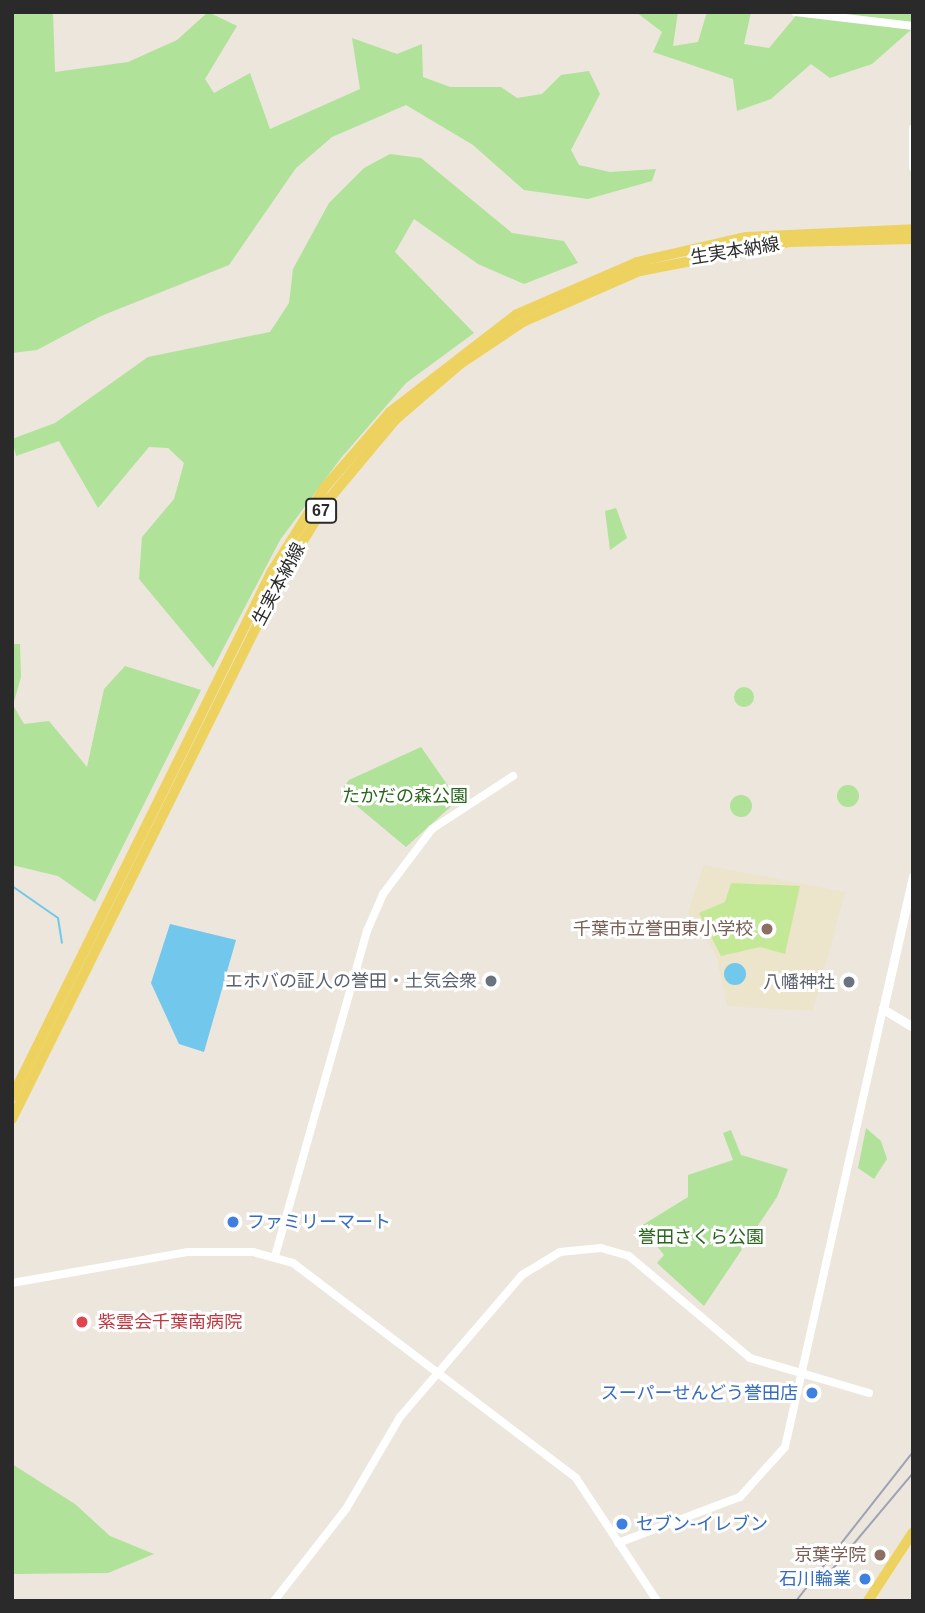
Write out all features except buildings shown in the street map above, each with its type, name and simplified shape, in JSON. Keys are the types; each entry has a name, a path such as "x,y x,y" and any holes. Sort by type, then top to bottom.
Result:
{"main road":[{"path":"913,128 913,167"},
{"name":"生実本納線","path":"12,1097 272,571 325,487 390,412 517,314 637,262 757,236 913,229"},
{"name":"生実本納線","path":"12,1119 283,573 337,489 395,420 506,333 640,271 789,242 913,239"},
{"path":"913,876 883,1009 913,1027"},
{"path":"868,1601 913,1532"}],"street":[{"path":"795,12 913,26"},
{"path":"275,1256 367,931 383,894 432,829 513,776"},
{"path":"618,1544 728,1504 759,1482 785,1447 883,1009"},
{"path":"274,1601 346,1509 385,1437 439,1371 534,1266 573,1248 601,1248 645,1267 750,1358 801,1377 869,1393"},
{"path":"12,1283 188,1252 275,1256 304,1269 576,1478 599,1504 618,1544 657,1601"}],"shaded area":[{"name":"千葉市立誉田東小学校","path":"704,865 845,892 813,1011 727,1006 716,954 688,912"}],"green space":[{"path":"12,12 53,12 55,72 128,62 177,40 208,12 237,26 205,79 214,93 250,73 270,129 360,89 352,38 397,54 422,44 423,77 450,87 501,87 517,98 542,94 561,75 589,71 600,94 571,150 579,165 610,172 656,169 652,181 588,199 524,190 473,145 406,105 332,137 296,168 229,265 101,316 37,350 12,353"},
{"path":"636,12 678,12 673,46 698,42 707,12 751,12 744,44 769,48 799,12 913,12 913,28 872,64 830,78 811,64 771,99 737,111 733,79 653,52 662,32"},
{"path":"390,154 421,158 512,233 564,241 578,263 524,284 478,264 414,219 395,252 474,333 406,383 341,458 280,540 213,668 139,579 142,537 174,499 184,463 168,448 149,447 98,508 59,441 16,456 12,439 55,423 148,357 270,332 289,303 293,269 329,203 364,168"},
{"path":"616,508 627,538 610,550 605,511"},
{"path":"12,644 20,644 21,677 13,705 24,724 49,721 87,767 104,689 125,666 201,690 95,902 58,876 12,865"},
{"path":"744,687 751,690 754,697 751,704 744,707 737,704 734,697 737,690"},
{"name":"たかだの森公園","path":"421,747 458,800 406,847 340,792 349,780"},
{"path":"844,785 852,785 859,792 859,800 852,807 844,807 837,800 837,792"},
{"path":"741,795 749,798 752,806 749,814 741,817 733,814 730,806 733,798"},
{"path":"731,883 800,886 785,954 760,947 721,956 699,913 725,902"},
{"path":"866,1128 881,1141 887,1159 874,1179 858,1168"},
{"name":"誉田さくら公園","path":"731,1130 741,1155 788,1169 777,1197 704,1306 657,1263 664,1255 641,1226 688,1197 688,1175 733,1160 723,1133"},
{"path":"12,1464 75,1504 110,1536 154,1554 108,1573 12,1574"}],"water":[{"path":"170,924 236,940 204,1052 179,1044 151,983"},
{"path":"735,963 745,970 746,974 739,984 735,985 725,978 724,974 731,964"}],"waterway":[{"path":"12,886 58,918 62,943"}],"railway":[{"path":"796,1601 913,1452"},
{"path":"830,1572 913,1473"}],"place":[{"name":"千葉市立誉田東小学校","path":"767,929"},
{"name":"エホバの証人の誉田・土気会衆","path":"491,981"},
{"name":"八幡神社","path":"849,982"},
{"name":"ファミリーマート","path":"233,1222"},
{"name":"紫雲会千葉南病院","path":"82,1322"},
{"name":"スーパーせんどう誉田店","path":"812,1393"},
{"name":"セブン-イレブン","path":"622,1524"},
{"name":"京葉学院","path":"880,1555"},
{"name":"石川輪業","path":"865,1579"}]}
